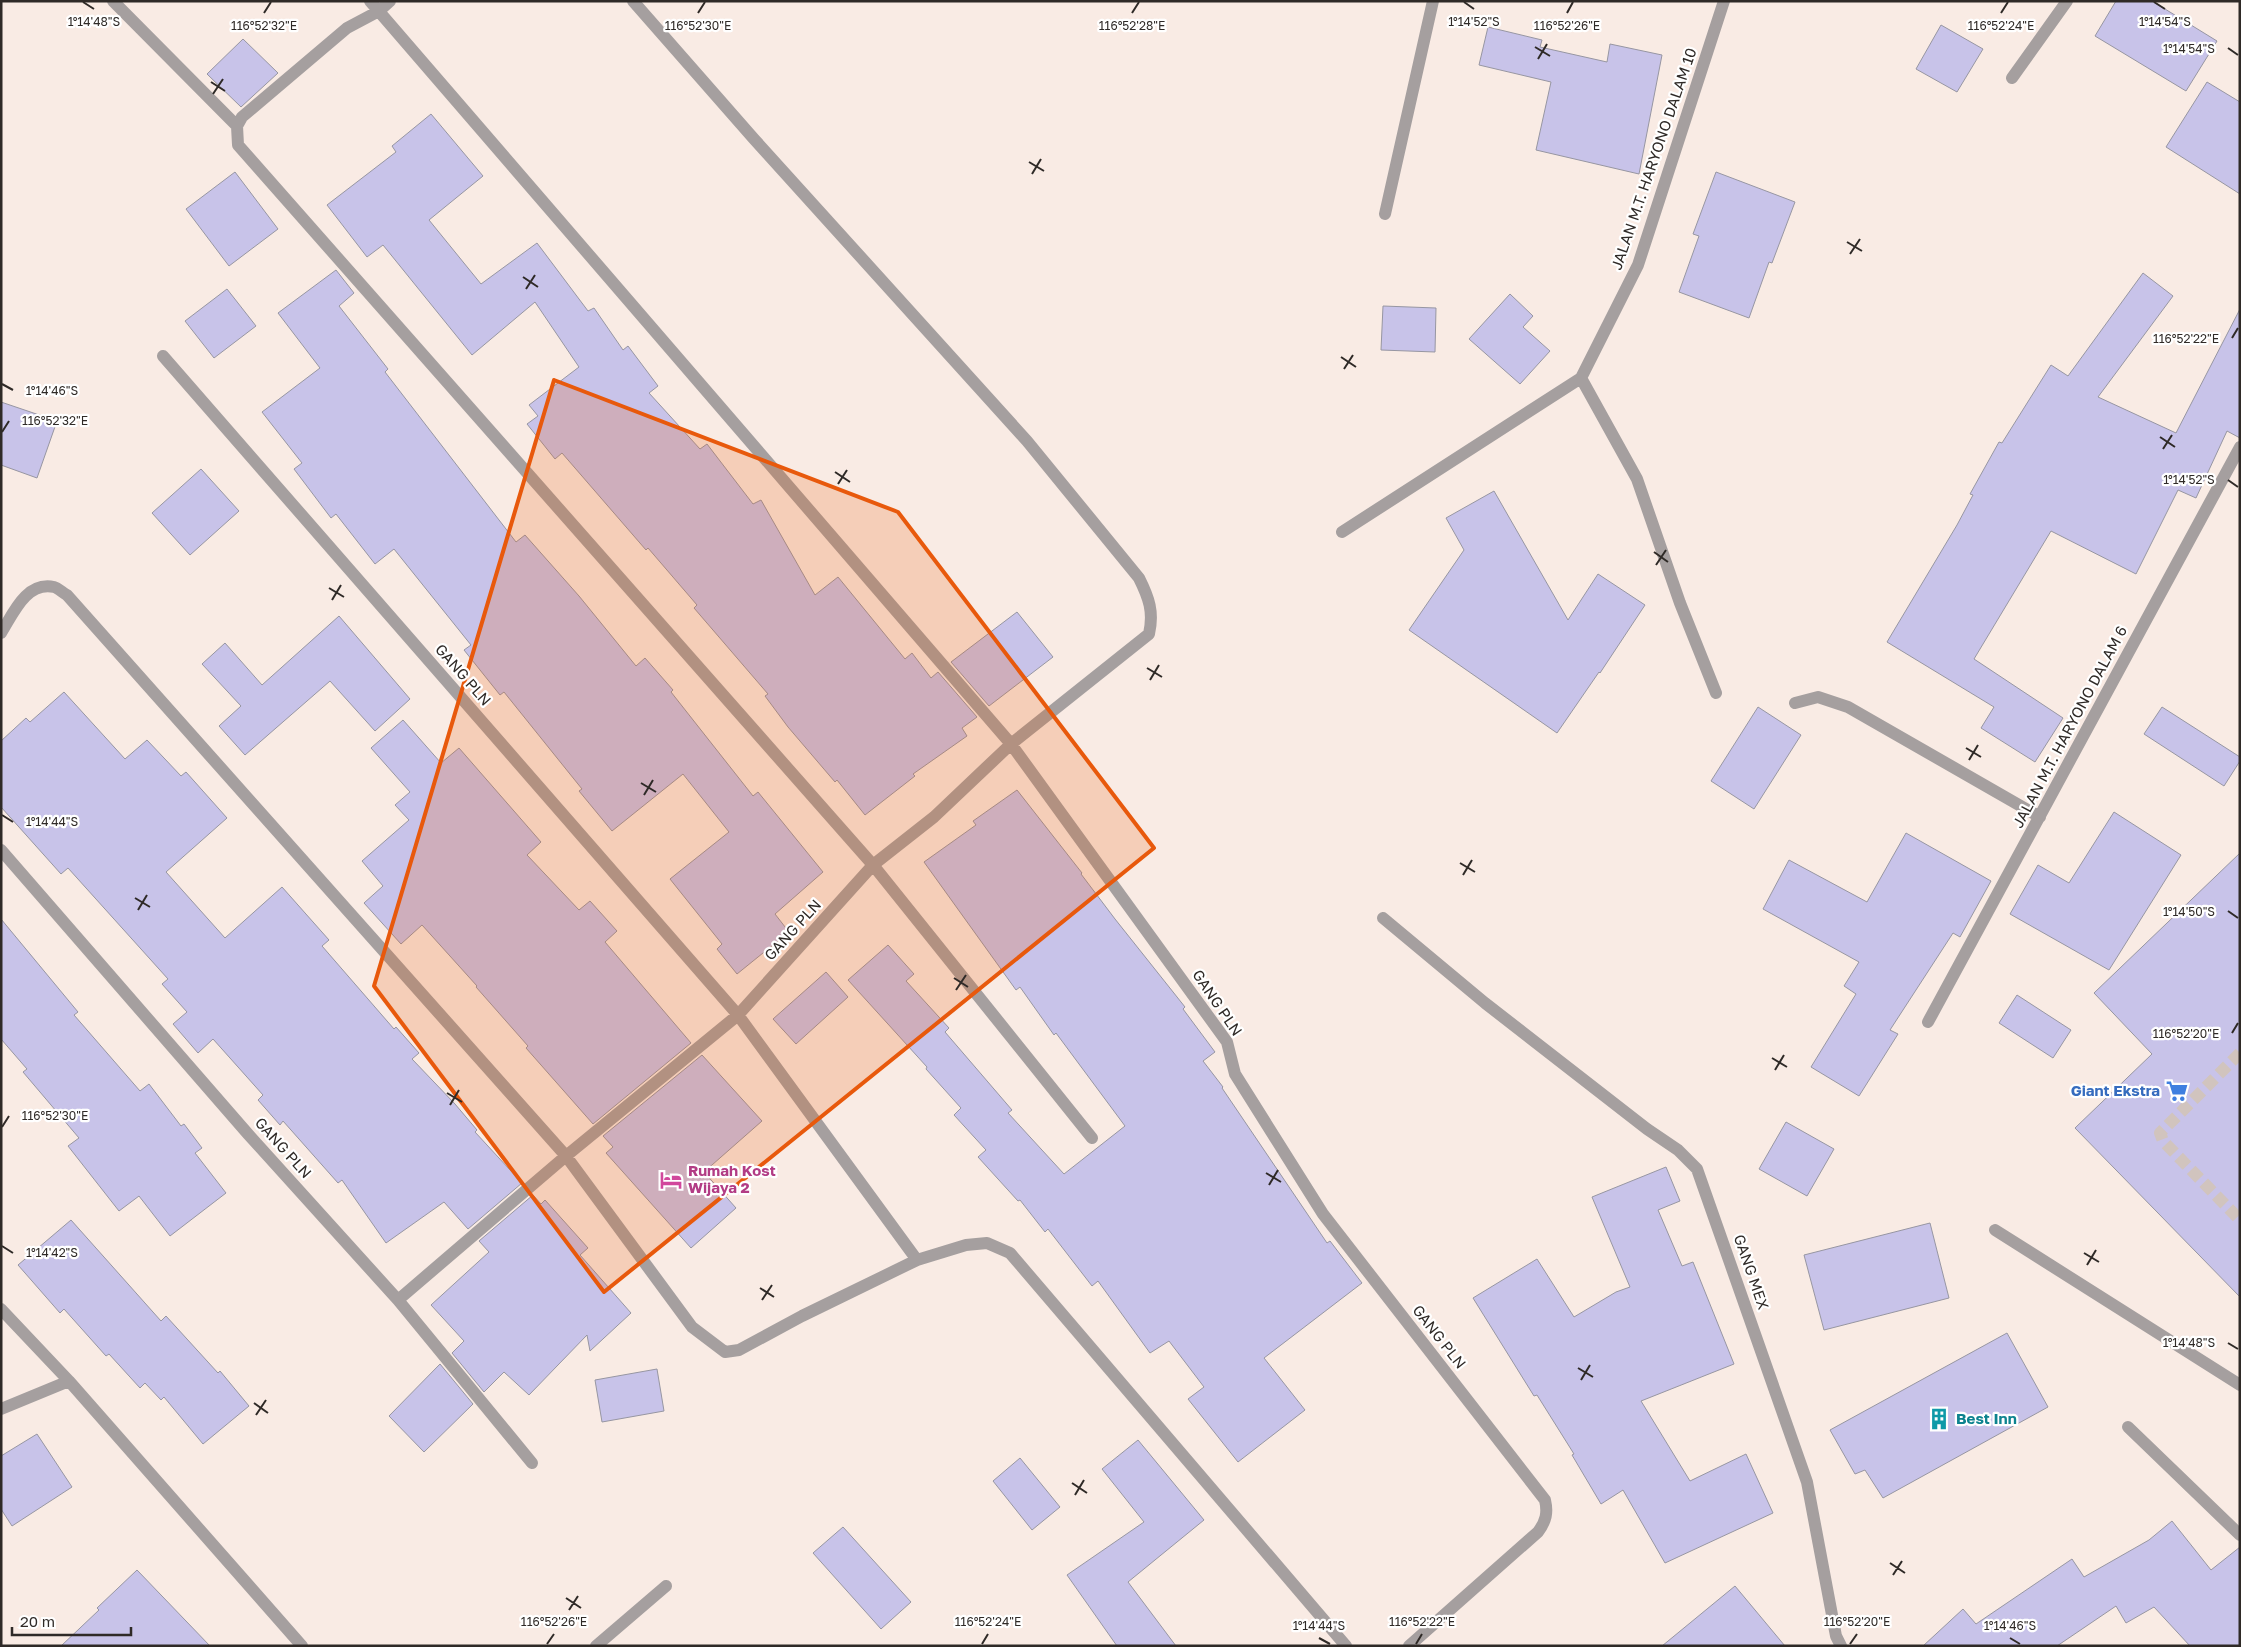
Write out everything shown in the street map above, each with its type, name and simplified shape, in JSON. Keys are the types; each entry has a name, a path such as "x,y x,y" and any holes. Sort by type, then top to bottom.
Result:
{"street":[{"path":"113,1 237,126"},
{"path":"390,1 374,6 242,117 237,126 238,145 873,865 1092,1138"},
{"path":"374,6 1011,744 1150,634 1152,618 1150,599 1139,578 1027,440 754,139 633,1"},
{"path":"1385,214 1432,1"},
{"name":"JALAN M.T. HARYONO DALAM 10","path":"1581,378 1638,265 1724,1"},
{"path":"2012,78 2068,1"},
{"name":"GANG PLN","path":"164,356 738,1015 917,1260"},
{"path":"1342,532 1581,378 1638,479 1680,603 1716,693"},
{"name":"JALAN M.T. HARYONO DALAM 6","path":"1928,1022 2240,447"},
{"path":"1,633 26,594 40,588 54,587 67,595 566,1156 692,1327 724,1352 739,1350 802,1316 917,1260 966,1245 987,1242 1010,1252 1346,1646"},
{"path":"1796,703 1818,697 1848,706 2040,817"},
{"name":"GANG PLN","path":"1,850 248,1134 398,1300 566,1156 738,1015 873,865 934,817 1011,744 1227,1042 1235,1074 1323,1214 1545,1500 1547,1510 1545,1523 1538,1532 1409,1646"},
{"name":"GANG MEX","path":"1383,918 1485,1003 1647,1129 1678,1150 1697,1169 1807,1482 1836,1636 1842,1646"},
{"path":"1995,1230 2240,1384"},
{"path":"398,1300 532,1463"},
{"path":"1,1309 69,1381 302,1646"},
{"path":"1,1410 69,1381"},
{"path":"2128,1427 2240,1535"},
{"path":"596,1646 666,1586"}],"highlighted area":[{"path":"554,380 898,512 1154,848 604,1292 374,986"}],"building":[{"path":"2116,1 2152,1 2217,41 2186,91 2095,36"},
{"path":"1941,25 1983,49 1957,92 1916,69"},
{"path":"1488,27 1542,40 1540,47 1607,62 1610,44 1662,55 1639,174 1536,150 1551,82 1479,65"},
{"path":"243,39 278,73 241,107 207,74"},
{"path":"2207,82 2240,102 2240,194 2166,147"},
{"path":"431,114 483,176 429,220 481,284 537,243 588,311 594,308 623,350 628,346 658,386 649,393 700,449 707,444 753,504 761,500 815,595 838,577 905,659 912,653 931,678 938,672 977,717 962,728 967,736 913,774 915,776 865,815 837,780 835,782 788,727 765,696 768,694 694,608 697,605 648,548 646,550 562,453 555,459 527,424 538,416 529,405 579,367 535,302 472,355 383,245 367,257 327,205 396,152 392,146"},
{"path":"235,172 278,229 229,266 186,209"},
{"path":"1716,172 1795,202 1772,263 1769,262 1749,318 1679,292 1699,236 1693,234"},
{"path":"336,270 354,293 339,306 388,369 385,372 516,542 525,535 579,596 636,666 645,658 673,690 671,692 753,796 758,792 823,872 775,914 789,932 737,974 717,949 722,944 670,879 729,832 683,774 612,831 579,791 582,789 504,692 500,695 464,650 471,645 394,549 375,564 336,514 331,518 294,469 302,463 262,412 320,368 278,313"},
{"path":"2143,273 2173,296 2098,397 2176,433 2240,309 2240,438 2227,431 2196,498 2178,490 2136,574 2051,531 1974,659 2063,718 2035,762 1981,728 1994,707 1887,642 1957,525 1973,495 1970,494 1999,442 2002,443 2051,365 2068,376"},
{"path":"227,289 256,326 214,358 185,321"},
{"path":"1510,294 1533,316 1523,327 1550,351 1520,384 1469,339"},
{"path":"1383,306 1436,308 1435,352 1381,350"},
{"path":"1,402 57,421 37,478 1,465"},
{"path":"201,469 239,511 190,555 152,513"},
{"path":"1494,491 1568,620 1598,574 1645,605 1557,733 1409,630 1464,550 1446,518"},
{"path":"1017,612 1053,657 989,706 951,662"},
{"path":"339,616 410,699 375,731 330,681 245,755 219,726 241,706 202,664 225,643 262,685"},
{"path":"64,692 125,759 147,740 181,776 186,772 227,818 166,872 225,938 282,887 329,940 322,946 394,1029 396,1027 419,1053 412,1059 455,1104 477,1130 475,1132 522,1183 468,1229 444,1202 386,1243 342,1180 338,1183 283,1121 280,1125 258,1100 263,1095 213,1039 198,1053 173,1024 187,1012 162,984 168,979 68,868 61,874 1,807 1,741 26,718 30,722"},
{"path":"1758,707 1801,735 1754,809 1711,781"},
{"path":"2162,707 2240,757 2240,761 2224,786 2144,734"},
{"path":"403,720 441,763 459,748 541,842 527,855 579,910 590,901 617,931 605,942 691,1043 593,1124 526,1048 528,1046 477,986 422,925 401,944 364,903 383,886 362,861 409,820 395,805 410,792 371,748"},
{"path":"1017,790 1185,1007 1183,1009 1215,1052 1203,1061 1223,1087 1327,1243 1330,1241 1362,1283 1264,1358 1305,1410 1238,1462 1188,1399 1204,1387 1169,1341 1150,1353 1098,1281 1092,1286 1048,1229 1045,1232 1020,1200 1018,1201 978,1157 986,1150 954,1115 961,1108 926,1069 927,1067 848,980 888,945 914,974 906,981 949,1028 945,1032 1012,1110 1008,1113 1064,1174 1125,1126 1056,1033 1054,1035 1020,987 1016,990 924,862 976,825 973,821"},
{"path":"2114,812 2181,855 2109,970 2010,914 2038,865 2069,883"},
{"path":"1906,833 1991,881 1960,937 1953,933 1890,1030 1898,1034 1859,1096 1811,1067 1856,994 1844,986 1859,962 1763,909 1789,860 1867,902"},
{"name":"Giant Ekstra","path":"2240,853 2240,1297 2075,1128 2152,1054 2094,993"},
{"path":"1,919 78,1012 74,1015 140,1091 149,1084 181,1126 184,1124 202,1148 195,1153 226,1193 170,1236 139,1196 119,1211 68,1146 79,1138 23,1072 27,1069 1,1039"},
{"path":"826,972 848,997 796,1044 773,1019"},
{"path":"2017,995 2071,1030 2053,1058 1999,1023"},
{"path":"702,1055 762,1121 704,1172 736,1208 691,1248 606,1153 613,1147 603,1136"},
{"path":"1786,1122 1834,1149 1807,1196 1759,1169"},
{"path":"1666,1167 1680,1201 1658,1210 1682,1266 1693,1262 1734,1364 1641,1401 1690,1481 1746,1454 1773,1513 1665,1563 1623,1490 1601,1504 1572,1455 1574,1454 1537,1395 1534,1396 1473,1298 1537,1259 1574,1317 1616,1292 1630,1287 1592,1197"},
{"path":"533,1195 541,1204 545,1200 588,1248 580,1255 631,1313 590,1351 587,1335 529,1395 504,1372 484,1392 452,1353 464,1341 431,1305 489,1252 479,1241"},
{"path":"71,1220 161,1321 166,1316 218,1373 220,1371 249,1406 203,1444 164,1397 161,1400 145,1383 140,1388 109,1354 106,1356 64,1309 60,1313 18,1265"},
{"path":"1930,1223 1949,1298 1824,1330 1804,1255"},
{"name":"Best Inn","path":"2007,1333 2048,1407 1883,1498 1865,1470 1855,1474 1830,1430"},
{"path":"440,1364 473,1404 424,1452 389,1416"},
{"path":"657,1369 664,1411 602,1422 595,1380"},
{"path":"37,1434 72,1487 12,1526 1,1509 1,1456"},
{"path":"1138,1440 1204,1520 1128,1582 1176,1646 1117,1646 1067,1575 1144,1522 1102,1469"},
{"path":"1020,1458 1060,1507 1032,1530 993,1481"},
{"path":"2172,1521 2211,1570 2240,1547 2240,1646 2190,1646 2154,1607 2126,1623 2116,1606 2057,1646 1923,1646 1963,1609 1976,1624 2072,1559 2084,1577 2149,1540"},
{"path":"843,1527 911,1602 881,1629 813,1553"},
{"path":"137,1570 210,1646 61,1646 99,1610 97,1608"},
{"path":"1735,1586 1785,1646 1662,1646"}],"tunnel":[{"path":"2240,1053 2160,1133 2163,1141 2240,1220"}],"place":[{"name":"Giant Ekstra","path":"2177,1091"},
{"name":"Rumah Kost Wijaya 2","path":"671,1180"},
{"name":"Best Inn","path":"1939,1419"}]}
